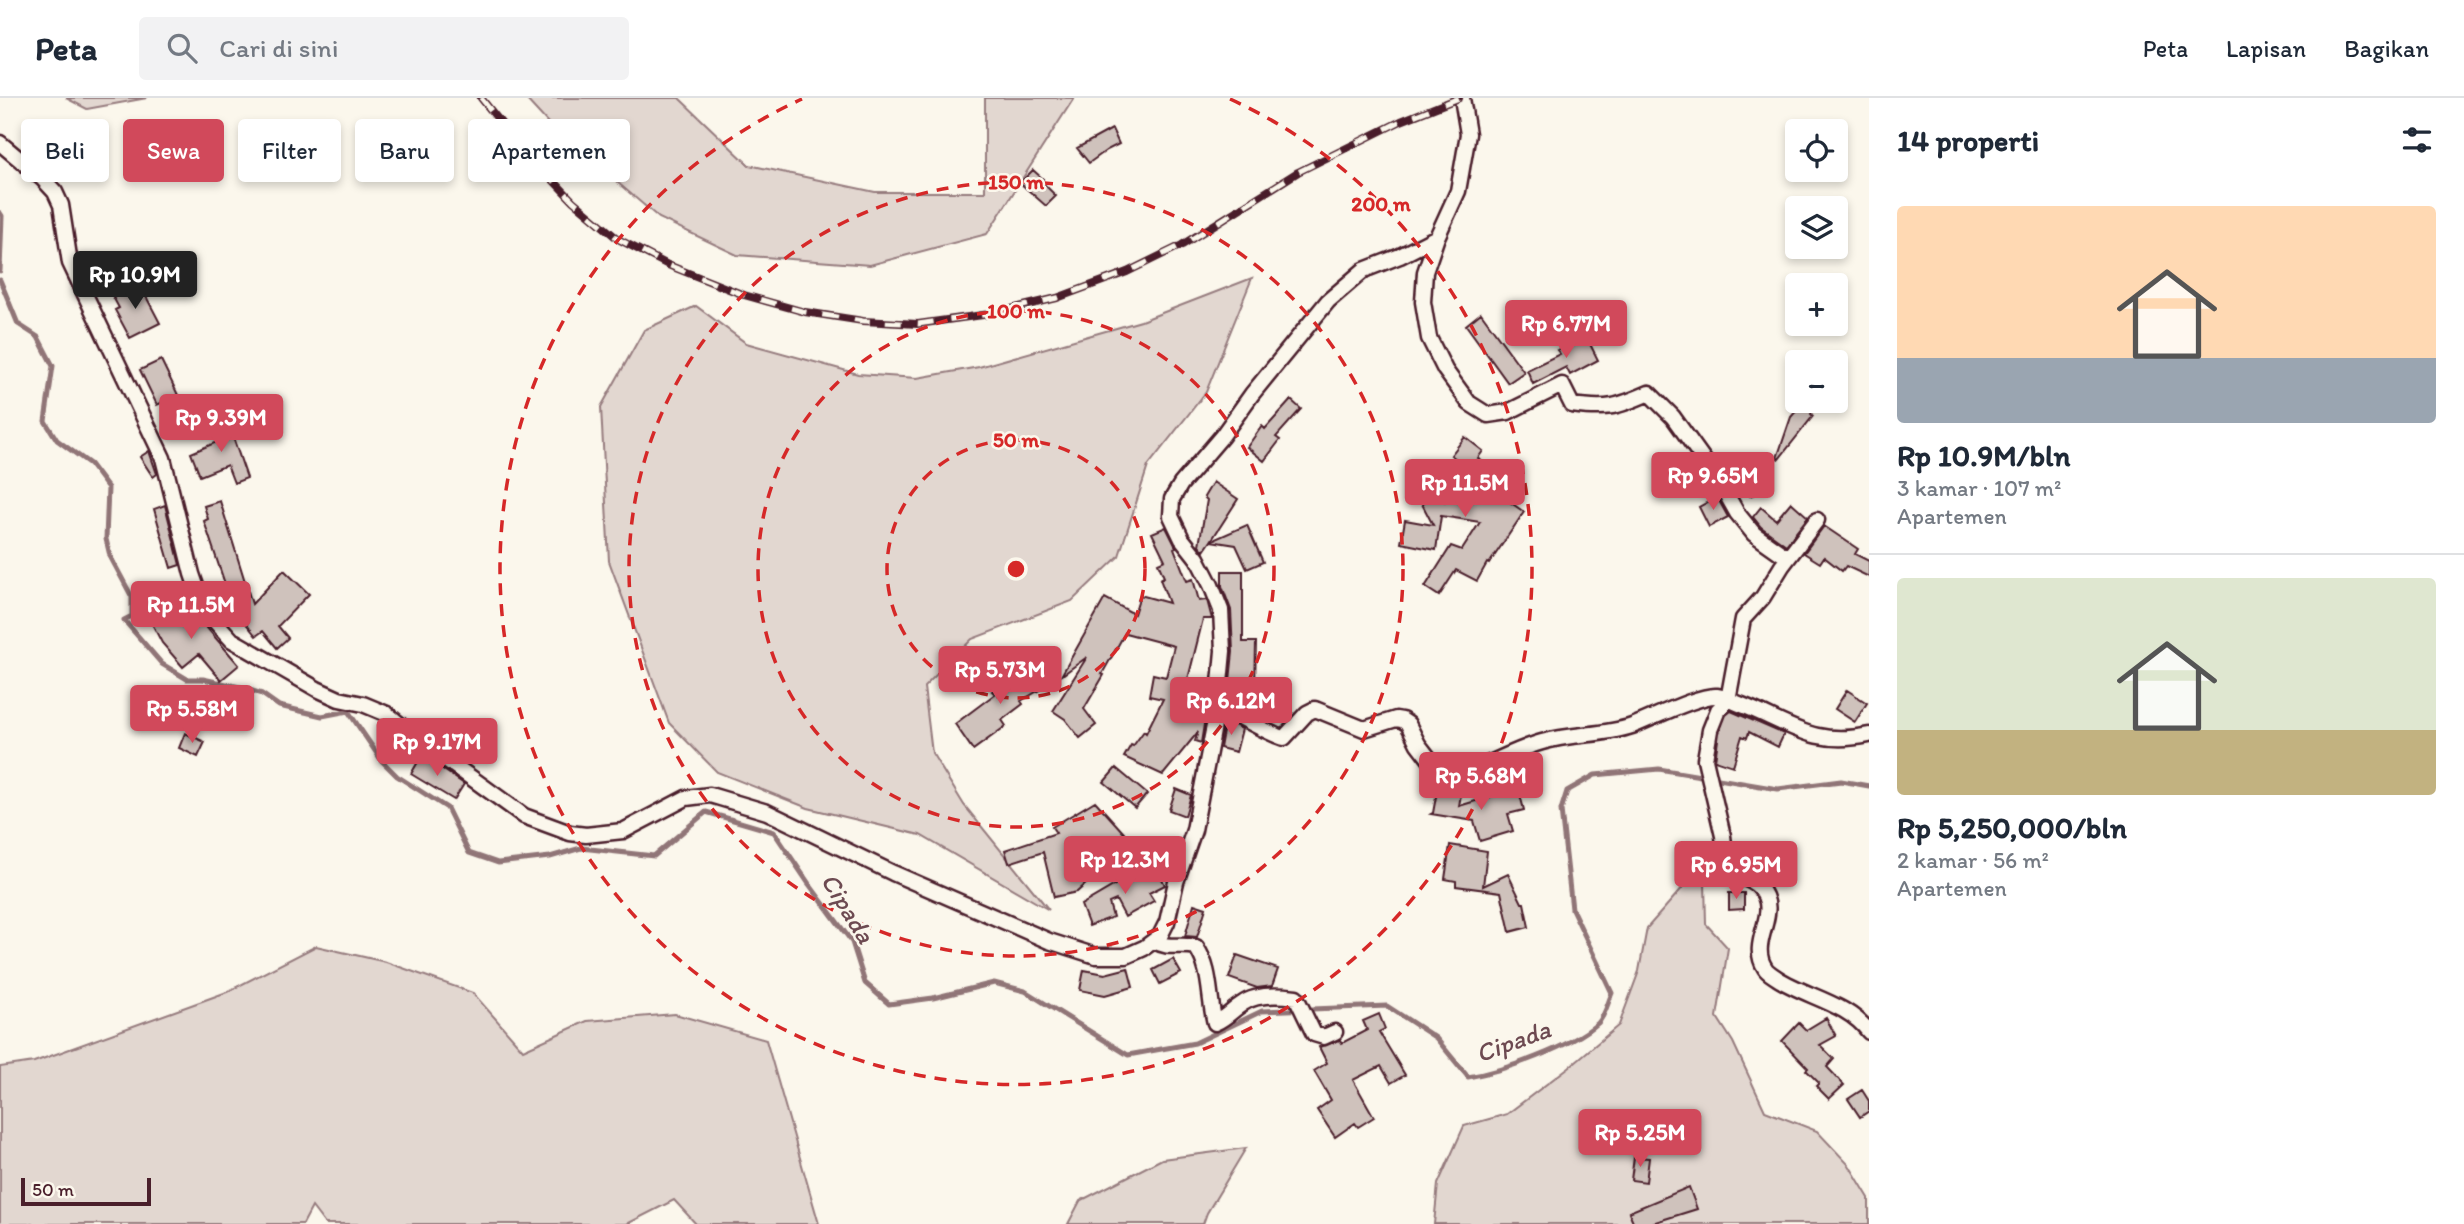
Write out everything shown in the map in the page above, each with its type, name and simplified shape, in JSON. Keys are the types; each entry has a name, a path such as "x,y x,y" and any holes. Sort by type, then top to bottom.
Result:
{"street":[{"path":"1462,98 1468,134 1458,191 1437,237 1425,272 1423,292 1429,338 1445,370 1469,403 1489,415 1499,415 1562,385 1572,405 1597,408 1621,406 1649,393 1673,417 1720,481 1737,513 1754,534 1788,558"},
{"path":"0,143 55,192 61,205 70,263 163,458 192,574 204,609 232,640 317,689 339,699 387,713 415,737 524,816 570,833 586,835 623,831 686,798 710,795 767,812 905,878 1049,941 1096,956 1126,956 1154,941 1160,936 1167,922 1176,882 1194,831 1217,705 1223,651 1221,610 1198,558 1182,539 1171,516 1172,499 1181,484 1328,301 1364,270 1437,237"},
{"path":"1817,520 1763,597 1744,619 1728,700 1718,710 1710,730 1705,759 1723,836 1727,869 1758,886 1766,897 1769,909 1759,952 1765,970 1840,1008 1869,1032"},
{"path":"1217,705 1253,722 1278,738 1284,738 1307,713 1315,709 1364,729 1396,719 1402,720 1408,724 1418,744 1438,770 1448,779 1542,742 1573,735 1600,734 1632,726 1647,718 1714,695 1771,716 1807,735 1841,738 1869,735"},
{"path":"1154,941 1165,947 1185,944 1196,947 1204,958 1215,1023 1228,1017 1252,998 1286,996 1297,999 1314,1034 1324,1037 1335,1032"}],"shaded area":[{"path":"66,98 147,98 87,109"},
{"path":"525,98 679,98 749,165 875,192 985,192 985,98 1074,98 987,234 870,265 737,255 659,218 617,182 630,182 630,119 544,119"},
{"path":"1252,278 1206,392 1148,466 1119,556 1072,601 972,639 924,687 932,753 964,805 1049,910 920,835 808,808 717,772 669,723 609,561 601,407 644,330 696,306 746,343 858,374 917,378 979,367 1141,321"},
{"path":"1692,877 1705,881 1706,924 1728,948 1717,1017 1733,1042 1765,1111 1817,1131 1849,1165 1869,1198 1869,1224 1434,1224 1438,1184 1464,1126 1507,1114 1619,1025 1639,971 1647,928"},
{"path":"316,946 386,962 473,993 523,1050 587,1021 675,1014 766,1040 819,1224 696,1224 674,1200 627,1224 325,1224 312,1207 303,1224 0,1224 0,1067 34,1062 227,992"},
{"path":"1246,1148 1203,1224 1068,1224 1080,1201 1162,1159"}],"building":[{"path":"1112,129 1119,144 1089,163 1077,148"},
{"path":"1033,170 1056,196 1046,206 1020,183"},
{"path":"139,283 160,323 130,338 115,310 119,308 113,297"},
{"path":"1481,313 1524,372 1508,383 1466,325"},
{"path":"1586,336 1598,360 1570,375 1566,367 1533,384 1527,370 1560,354 1557,350"},
{"path":"161,360 178,395 157,405 140,370"},
{"path":"1291,400 1301,409 1276,437 1280,440 1264,461 1247,447 1262,426 1265,429"},
{"path":"1794,413 1811,413 1813,416 1779,459 1777,458"},
{"path":"227,420 247,478 234,483 227,465 200,476 191,453 217,442 211,425"},
{"path":"1465,437 1483,451 1478,458 1496,471 1486,485 1524,512 1477,581 1456,570 1439,596 1425,587 1451,546 1462,550 1480,522 1441,516 1436,550 1401,543 1405,520 1433,525 1422,504 1429,500 1419,480 1432,473 1445,501 1467,468 1451,455"},
{"path":"149,451 157,474 153,477 140,457"},
{"path":"1756,468 1766,489 1750,496 1740,475"},
{"path":"1213,482 1238,499 1204,551 1199,545 1207,500 1204,497"},
{"path":"1717,497 1728,517 1709,527 1699,507"},
{"path":"220,501 252,604 284,570 309,594 278,626 288,638 277,648 263,631 256,636 240,616 227,583 225,584 204,521 208,519 204,506"},
{"path":"1791,502 1808,517 1786,545 1761,527 1753,517 1761,507 1776,520"},
{"path":"165,505 180,565 171,568 154,509"},
{"path":"1247,525 1263,562 1247,569 1236,545 1211,541"},
{"path":"1824,526 1858,549 1855,554 1869,561 1869,577 1846,566 1842,571 1824,557 1820,563 1804,553"},
{"path":"1166,527 1187,581 1193,579 1199,601 1207,600 1212,619 1203,619 1187,683 1210,688 1201,743 1195,741 1198,732 1163,775 1124,757 1131,745 1133,746 1144,731 1146,733 1163,699 1149,696 1153,674 1166,677 1174,646 1125,633 1084,709 1096,725 1080,738 1065,719 1053,711 1087,657 1061,676 1105,598 1134,614 1140,595 1169,603 1160,579 1164,577 1158,563 1165,560 1152,533"},
{"path":"1222,571 1243,571 1243,642 1256,642 1255,689 1248,710 1228,700 1233,652 1231,610 1222,586"},
{"path":"177,602 192,629 201,621 239,665 221,680 199,654 183,667 162,643 149,618"},
{"path":"1030,661 1046,686 1021,701 1023,704 1002,720 1006,726 973,750 955,724 995,694 992,691"},
{"path":"1847,690 1867,703 1855,722 1835,709"},
{"path":"1731,711 1784,734 1778,747 1749,732 1747,738 1742,736 1733,766 1715,760 1719,733 1726,715"},
{"path":"1225,720 1242,729 1236,752 1220,748"},
{"path":"185,733 205,742 198,757 179,748"},
{"path":"422,755 464,784 454,800 411,774"},
{"path":"1116,768 1147,794 1135,808 1104,782"},
{"path":"1176,789 1191,795 1185,816 1169,810"},
{"path":"1437,791 1461,794 1459,806 1502,793 1519,791 1524,810 1508,814 1513,831 1480,841 1474,821 1431,814"},
{"path":"1095,801 1132,842 1077,892 1054,897 1043,852 1009,863 1005,850 1056,833 1052,827"},
{"path":"1164,844 1172,856 1158,865 1150,853"},
{"path":"1450,845 1487,851 1483,886 1508,874 1524,903 1529,927 1510,932 1501,892 1456,886 1456,881 1445,879"},
{"path":"1154,862 1165,885 1149,893 1154,901 1125,917 1116,900 1109,903 1113,917 1089,926 1081,905"},
{"path":"1729,893 1744,893 1744,909 1729,910"},
{"path":"1194,904 1206,908 1197,937 1185,936"},
{"path":"1237,955 1278,969 1272,986 1257,988 1229,978"},
{"path":"1173,959 1181,973 1160,984 1153,970"},
{"path":"1128,968 1133,987 1105,995 1080,990 1084,970 1105,974"},
{"path":"1379,1014 1385,1029 1379,1032 1405,1075 1391,1083 1381,1066 1353,1080 1374,1117 1358,1127 1355,1123 1335,1137 1317,1110 1331,1100 1314,1071 1327,1063 1319,1047 1340,1040 1342,1043 1367,1030 1363,1021"},
{"path":"1826,1018 1836,1036 1820,1045 1834,1059 1827,1067 1844,1085 1829,1099 1816,1086 1819,1083 1806,1070 1808,1068 1782,1041 1799,1023 1806,1030"},
{"path":"1862,1090 1869,1101 1869,1111 1860,1117 1848,1099"},
{"path":"1634,1157 1649,1158 1646,1182 1631,1180"},
{"path":"1689,1187 1697,1209 1649,1224 1634,1224 1629,1212"}],"waterway":[{"name":"Cipada","path":"0,213 0,271"},
{"name":"Cipada","path":"0,280 18,324 38,337 53,366 45,421 57,440 90,464 108,488 106,539 110,556 132,597 132,616 124,620 162,664 187,679 203,679 240,687 262,694 279,706 322,716 348,711 382,761 397,776 447,808 469,853 498,863 550,857 581,848 654,856 706,812 774,832 852,942 865,983 889,1004 933,998 994,983 1025,991 1128,1055 1195,1043 1262,1011 1387,1006 1436,1038 1468,1077 1483,1074 1536,1057 1586,1032 1598,1023 1612,993 1572,909 1561,810 1567,791 1595,775 1659,769 1778,789 1841,781 1869,786"}],"railway":[{"path":"481,98 513,138 573,201 618,239 668,265 744,295 805,312 863,321 918,324 990,314 1057,298 1127,272 1182,245 1298,172 1401,121 1459,98"}]}
